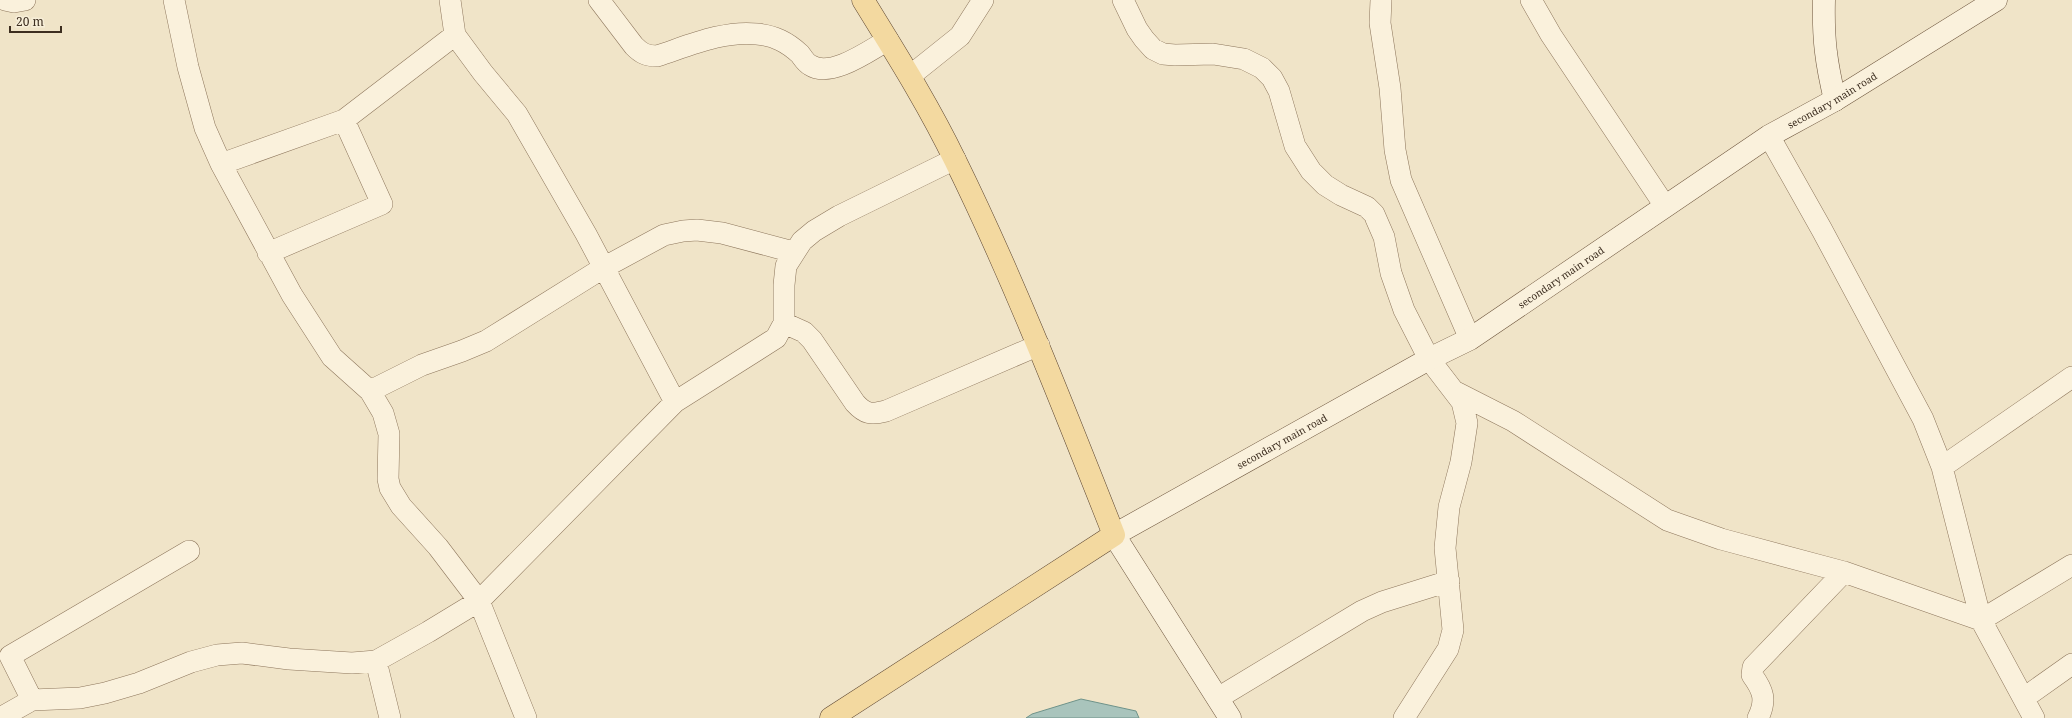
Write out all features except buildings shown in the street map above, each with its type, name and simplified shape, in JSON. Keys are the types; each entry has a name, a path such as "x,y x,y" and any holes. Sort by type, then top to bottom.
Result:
{"main road":[{"path":"863,0 910,76 955,159 1039,346 1114,535 1230,718"},
{"path":"1824,0 1823,36 1826,62 1835,100"},
{"name":"secondary main road","path":"1114,535 1429,359 1470,338 1769,136 1835,100 1996,0"},
{"path":"831,718 1114,535"}],"street":[{"path":"5,0 14,2 25,0"},
{"path":"174,0 188,67 205,128 221,164 292,295 332,357 370,391 388,423 390,448 388,479 394,496 479,601 526,718"},
{"path":"450,0 455,35 483,73 517,114 604,268 675,402"},
{"path":"599,0 634,46 640,52 648,56 657,56 732,34 756,34 772,36 786,42 810,65 819,68 848,63 888,40"},
{"path":"910,76 960,36 983,0"},
{"path":"1123,0 1137,28 1153,49 1163,54 1212,54 1244,59 1262,68 1272,78 1278,91 1295,146 1311,171 1325,186 1367,207 1374,214 1384,237 1392,273 1404,310 1429,359 1462,402 1467,423 1462,462 1449,507 1445,548 1453,630 1448,649 1404,718"},
{"path":"1381,0 1380,23 1390,88 1395,150 1401,180 1470,338"},
{"path":"1531,0 1551,35 1665,206"},
{"path":"221,164 344,120 455,35"},
{"path":"268,253 382,204 344,120"},
{"path":"1769,136 1822,230 1923,419 1942,467 1981,620 2034,718"},
{"path":"0,718 32,700 80,698 105,693 139,683 191,662 217,655 242,653 289,659 352,663 376,661 428,632 479,601 675,402 767,345 779,334 784,323 786,266 793,252 802,241 814,231 839,216 955,159"},
{"path":"370,391 422,365 486,341 604,268 664,236 683,231 697,230 722,233 793,252"},
{"path":"784,323 804,332 812,340 855,403 863,411 870,414 886,411 1039,346"},
{"path":"1942,467 2072,378"},
{"path":"1454,390 1513,421 1667,520 1721,539 1844,572 1981,620"},
{"path":"32,700 10,656 189,551"},
{"path":"1981,620 2072,565"},
{"path":"1758,718 1763,703 1763,695 1761,687 1752,675 1753,668 1844,572"},
{"path":"1218,698 1362,611 1382,602 1449,581"},
{"path":"376,661 390,718"},
{"path":"2024,698 2072,664"}],"water":[{"path":"1081,699 1136,711 1139,718 1026,718 1032,714"}]}
